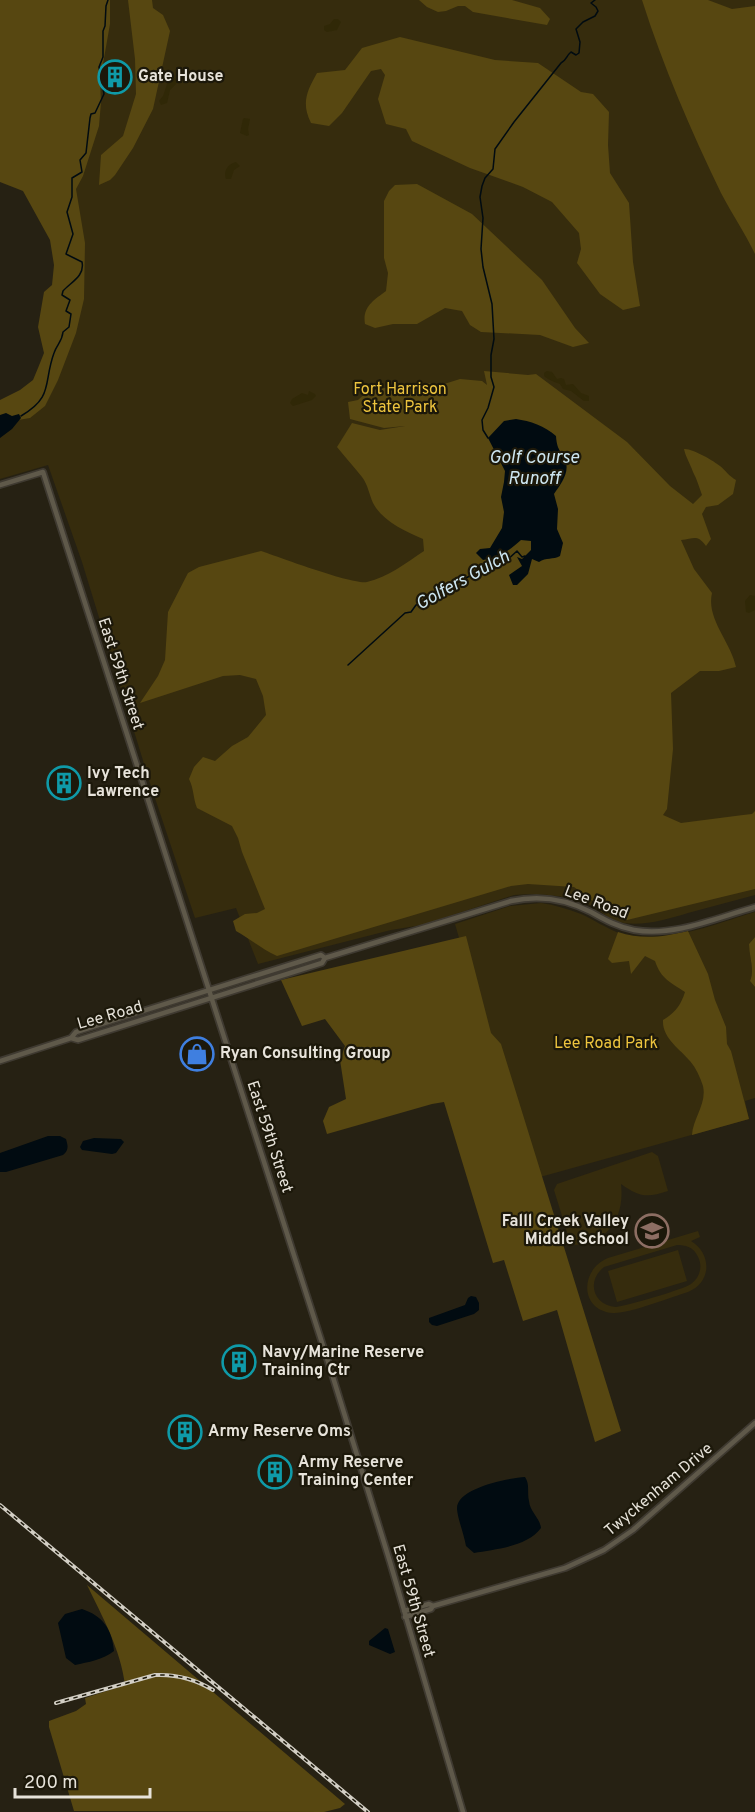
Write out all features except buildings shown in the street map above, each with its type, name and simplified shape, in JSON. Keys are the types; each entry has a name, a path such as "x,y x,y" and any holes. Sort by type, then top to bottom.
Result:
{"street":[{"name":"East 59th Street","path":"0,485 43,472 332,1374 463,1812"},
{"name":"Lee Road","path":"72,1038 76,1032 209,989 321,956 325,958 519,899 544,898 565,902 616,925 651,932 680,928 755,907"},
{"name":"Lee Road","path":"0,1061 72,1038 78,1040 322,963 325,958"},
{"name":"Twyckenham Drive","path":"405,1614 429,1604 433,1606 565,1568 604,1550 633,1530 755,1423"}],"green space":[{"name":"Fort Harrison State Park","path":"0,0 755,0 755,895 664,920 632,924 615,921 592,906 574,899 533,894 514,895 422,925 391,930 258,964 236,908 195,918 149,780 82,562 48,465 0,479 0,403 26,389 44,371 66,280"},
{"path":"0,0 110,0 110,24 100,81 99,126 83,176 76,189 85,243 84,299 76,333 58,380 45,406 30,418 0,423 0,400 20,390 33,380 44,353 38,327 44,292 52,285 54,265 50,240 23,191 0,182"},
{"path":"128,0 152,0 153,8 163,15 170,31 153,109 133,148 115,175 99,185 101,155 123,136 136,94 135,59"},
{"path":"419,0 512,0 540,8 550,19 547,25 473,12 465,6 438,12"},
{"path":"642,0 708,0 732,9 755,6 755,254 721,193 699,146 668,74"},
{"path":"400,37 495,60 538,63 581,92 593,94 609,112 610,173 629,203 633,262 640,306 623,310 600,294 577,263 581,249 579,233 552,202 523,187 470,168 412,141 406,129 386,124 378,99 385,75 381,69 371,71 342,113 329,126 311,123 306,109 306,97 317,73 345,70 362,48"},
{"path":"417,184 472,214 542,280 575,328 589,343 573,347 540,335 481,332 470,325 462,311 445,308 417,324 393,324 375,328 365,324 367,308 386,291 388,273 384,258 384,201 395,185"},
{"path":"484,371 536,374 627,442 670,486 693,504 702,495 684,449 708,458 736,480 733,494 718,505 706,507 702,514 711,539 706,546 698,539 681,540 694,569 712,593 713,612 736,667 719,671 700,671 671,693 673,749 667,809 663,815 681,823 752,814 755,811 755,889 627,920 606,911 574,887 528,884 511,886 277,956 236,931 233,921 245,914 257,913 265,909 232,826 197,808 189,779 194,767 203,757 215,761 232,746 248,737 266,715 263,696 256,679 240,675 223,676 140,703 158,676 165,660 168,612 188,573 199,567 261,551 332,575 367,582 390,573 424,551 423,539 395,525 382,515 373,503 364,480 337,447 352,423 380,430 405,426 384,428 350,419 348,402 358,400 367,392 397,385 433,383 441,385 460,379 482,381 487,385"},
{"name":"Lee Road Park","path":"541,903 576,912 609,929 635,937 670,936 705,928 755,912 755,937 749,944 752,967 750,981 755,987 755,1098 745,1101 749,1119 533,1179 501,1082 455,924 510,906"},
{"path":"688,931 708,974 726,1027 727,1044 731,1051 749,1119 692,1135 702,1105 703,1086 692,1064 668,1038 663,1026 663,1020 677,1008 685,992 667,980 655,961 645,956 631,974 629,961 612,963 608,959 618,932 653,937"},
{"path":"466,936 491,1033 501,1044 621,1431 595,1442 557,1310 523,1321 504,1260 493,1263 444,1102 327,1134 323,1121 329,1107 346,1099 340,1060 345,1046 325,1019 302,1026 281,980"},
{"path":"755,937 755,987 750,981 752,967 749,944"},
{"path":"652,1152 658,1156 668,1191 643,1195 621,1184 620,1208 611,1227 595,1240 571,1245 554,1190 557,1184"},
{"path":"698,1231 700,1237 691,1241 703,1253 706,1268 702,1282 688,1292 639,1308 613,1313 602,1311 594,1305 587,1289 592,1271 608,1258","holes":["677,1245 693,1250 700,1262 699,1274 691,1284 655,1297 616,1307 602,1302 597,1297 595,1279 604,1267"]},
{"path":"678,1250 687,1281 617,1302 608,1271"},
{"path":"87,1585 345,1804 340,1808 324,1812 74,1811 49,1721 76,1711 86,1704 85,1698 125,1685 115,1646"}],"sand":[{"path":"334,19 341,22 337,30 327,32 324,30 324,26 330,24"},
{"path":"172,77 177,83 170,90 167,103 161,105 159,101 169,78"},
{"path":"244,118 250,119 247,136 240,133"},
{"path":"236,162 240,166 234,170 231,179 226,179 227,168"},
{"path":"547,371 552,372 557,379 564,379 566,385 573,384 581,393 589,396 589,401 584,401 544,376"},
{"path":"309,391 316,396 312,400 293,406 290,403 302,393 308,395"},
{"path":"750,595 755,596 755,610 749,613 746,612 745,601"}],"water":[{"path":"6,413 12,416 19,414 21,418 0,438 0,415"},
{"name":"Golf Course Runoff","path":"516,419 537,424 556,436 567,467 554,494 558,509 557,529 563,543 560,556 539,562 532,559 528,574 517,585 513,585 509,575 522,566 517,557 522,559 531,550 531,541 521,540 494,558 483,560 476,553 480,549 490,548 502,528 504,512 501,497 505,471 488,438 504,421"},
{"path":"48,1136 60,1136 66,1139 68,1148 63,1155 0,1172 0,1153"},
{"path":"94,1138 121,1139 124,1142 116,1153 112,1154 82,1150 80,1147 83,1141"},
{"path":"471,1296 476,1297 479,1303 479,1310 474,1314 437,1326 429,1322 429,1318 465,1305"},
{"path":"525,1477 530,1505 541,1528 519,1543 474,1553 466,1546 457,1509 459,1502 474,1490 507,1479"},
{"path":"82,1609 96,1615 105,1624 111,1636 114,1651 100,1659 75,1665 66,1658 58,1623 65,1614"},
{"path":"385,1628 388,1629 395,1652 390,1654 369,1645 369,1641"}],"waterway":[{"path":"21,416 39,402 46,389 54,353 63,332 69,327 71,314 66,311 70,300 62,295 63,291 77,278 82,267 82,262 66,254 73,234 67,212 72,197 72,178 82,172 80,160 86,153 91,114 95,113 104,94 99,67 103,57 103,31 108,0"},
{"path":"488,438 483,430 482,420 494,387 491,377 494,339 492,304 481,249 483,218 480,197 482,186 485,178 493,169 495,149 514,122 569,53 576,55 579,53 580,42 576,29 583,22 595,16 598,11 591,3 595,0"},
{"name":"Golfers Gulch","path":"348,665 405,613 411,612 416,605 473,574 506,561 517,551 522,557 525,556"}],"railway":[{"path":"0,1505 368,1812"},
{"path":"56,1703 155,1675 185,1678 213,1690"}],"place":[{"name":"Gate House","path":"115,77"},
{"name":"Ivy Tech Lawrence","path":"64,783"},
{"name":"Ryan Consulting Group","path":"197,1054"},
{"name":"Falll Creek Valley Middle School","path":"652,1231"},
{"name":"Navy/Marine Reserve Training Ctr","path":"239,1362"},
{"name":"Army Reserve Oms","path":"185,1432"},
{"name":"Army Reserve Training Center","path":"275,1472"}]}
